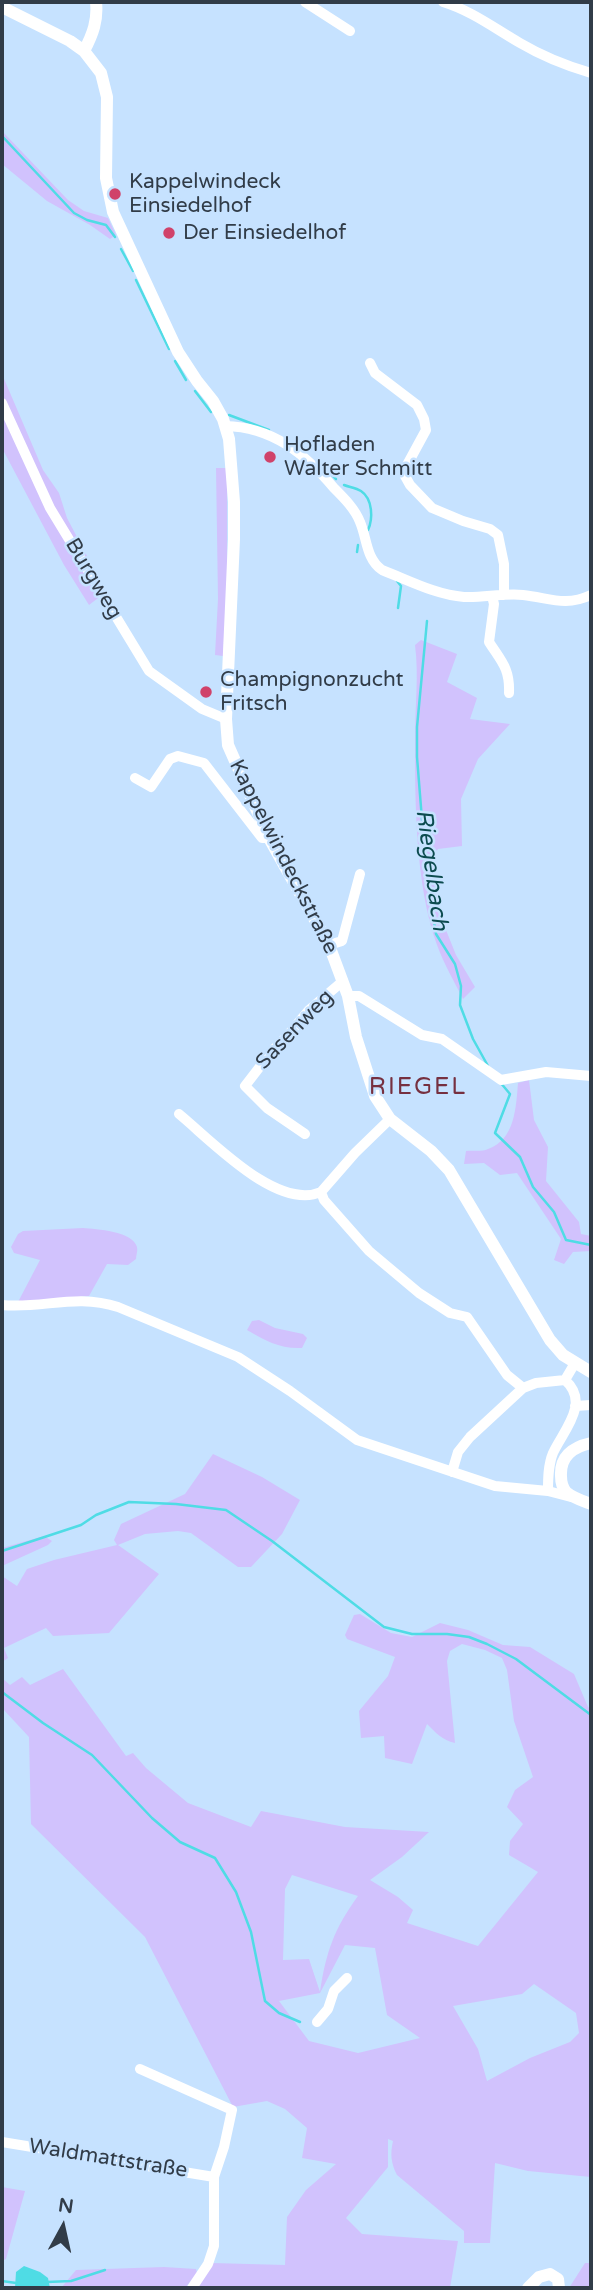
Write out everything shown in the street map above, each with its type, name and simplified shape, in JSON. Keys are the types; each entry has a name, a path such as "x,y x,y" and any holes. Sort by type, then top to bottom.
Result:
{"street":[{"path":"2,7 70,41 84,51 95,28 96,2"},
{"path":"305,2 350,31"},
{"path":"443,2 485,20 539,53 591,73"},
{"name":"Kappelwindeckstraße","path":"84,51 101,73 106,86 106,178 113,212 178,352 213,401 225,426 230,445 234,502 226,719 228,745 233,760 269,838 329,945 348,996 356,1037 375,1096 390,1119 431,1151 449,1170 550,1340 563,1355 591,1372"},
{"path":"370,363 375,373 417,405 424,419 426,430 407,465 405,476 410,485 432,508 490,529 498,535 504,564 504,595"},
{"name":"Burgweg","path":"2,402 50,508 149,671 202,709 226,719"},
{"path":"225,426 244,428 266,435 290,446 307,458 354,511 361,523 372,559 382,570 452,596 520,594 561,603 581,600 591,595"},
{"path":"492,596 494,604 489,642 509,676 509,693"},
{"path":"135,778 151,787 170,759 177,756 204,763 251,827 262,838 269,838"},
{"path":"329,945 342,941 360,874"},
{"name":"Sasenweg","path":"305,1134 267,1108 245,1086 309,1010 343,981"},
{"path":"348,996 359,996 422,1035 442,1039 501,1080 546,1072 591,1076"},
{"path":"179,1114 264,1184 292,1195 303,1196 321,1192 390,1119"},
{"path":"321,1192 324,1200 369,1251 419,1293 450,1313 467,1317 507,1375 523,1388"},
{"path":"2,1305 99,1300 238,1357 357,1440 495,1486 548,1491 591,1504"},
{"path":"565,1380 575,1363"},
{"path":"452,1472 458,1452 470,1437 523,1388 536,1383 565,1380"},
{"path":"548,1491 548,1474 553,1454 572,1422 576,1406 574,1392 565,1380"},
{"path":"576,1406 591,1405"},
{"path":"573,1497 561,1483 562,1463 572,1450 591,1443"},
{"path":"317,2022 328,2009 334,1991 347,1978"},
{"name":"Waldmattstraße","path":"141,2069 232,2110 214,2177 214,2246 208,2264 192,2288"},
{"name":"Waldmattstraße","path":"2,2142 214,2177"},
{"path":"528,2288 539,2277 550,2274 558,2278 559,2288"}],"shaded area":[{"path":"2,131 68,200 84,211 108,218 116,235 110,239 47,201 2,164"},
{"path":"2,374 43,470 59,493 67,518 106,592 89,605 64,565 2,448"},
{"path":"216,468 227,468 227,600 223,656 215,655 218,599"},
{"path":"421,640 457,654 447,682 477,698 470,719 510,724 478,759 461,799 462,846 438,849 433,856 442,920 456,955 475,987 463,999 437,945 420,869 415,788 415,645"},
{"path":"529,1080 534,1120 548,1147 546,1181 579,1222 581,1234 591,1236 591,1251 573,1252 564,1264 554,1260 561,1239 517,1173 500,1175 484,1163 464,1164 466,1151 486,1150 504,1138 512,1122 518,1083"},
{"path":"83,1228 129,1237 137,1247 136,1259 128,1265 107,1264 89,1296 18,1302 40,1260 14,1253 11,1247 18,1234 23,1231"},
{"path":"259,1320 275,1328 303,1334 307,1338 302,1348 273,1344 247,1330 252,1321"},
{"path":"213,1454 262,1477 300,1500 282,1534 251,1567 238,1567 191,1533 178,1531 145,1534 118,1545 159,1574 109,1633 53,1636 46,1628 4,1648 8,1658 2,1662 2,1576 17,1586 27,1569 117,1545 114,1540 121,1524 185,1494"},
{"path":"44,1536 52,1541 48,1545 2,1566 2,1548"},
{"path":"360,1614 391,1633 412,1637 440,1623 468,1630 503,1645 530,1647 574,1674 591,1709 591,2177 528,2171 495,2163 490,2243 464,2243 464,2231 397,2175 392,2158 393,2141 388,2139 388,2167 346,2218 362,2234 458,2241 450,2288 193,2288 212,2263 285,2265 287,2217 306,2190 336,2164 302,2158 307,2128 285,2109 267,2101 233,2107 145,1937 31,1824 29,1737 2,1708 2,1678 10,1685 22,1677 30,1685 63,1669 126,1756 133,1753 146,1768 188,1803 251,1827 261,1811 345,1827 429,1832 402,1857 370,1880 413,1910 407,1923 478,1946 538,1872 509,1855 510,1841 523,1824 507,1807 515,1790 533,1777 514,1721 507,1670 502,1658 485,1650 462,1644 450,1651 447,1661 455,1743 443,1738 427,1724 412,1764 385,1758 384,1736 361,1738 359,1711 388,1676 395,1657 347,1639 345,1635 354,1615","holes":["292,1875 358,1896 332,1941 320,1992 309,1959 283,1960 285,1889","345,1945 375,1948 387,2015 420,2038 358,2053 309,2041 279,2001 320,1993","534,1984 576,2013 579,2033 570,2042 530,2058 487,2081 478,2049 453,2006 522,1994"]},
{"path":"2,2187 25,2191 6,2259 2,2261"},
{"path":"585,2263 591,2263 591,2288 569,2288"},
{"path":"24,2266 48,2278 50,2288 15,2288 16,2272"},
{"path":"164,2267 196,2269 197,2273 185,2288 61,2288 76,2270"}],"waterway":[{"path":"2,136 74,213 106,225 115,237"},
{"path":"121,249 133,271"},
{"path":"136,280 169,349"},
{"path":"175,361 186,380"},
{"path":"195,391 211,412"},
{"path":"229,415 269,430"},
{"path":"324,467 336,479"},
{"path":"344,485 361,491 368,499 371,515 368,530"},
{"path":"357,552 358,545"},
{"path":"397,581 401,586 398,608"},
{"name":"Riegelbach","path":"427,621 417,727 426,870 436,934 455,964 461,986 460,1005 473,1039 488,1066"},
{"name":"Riegelbach","path":"500,1082 510,1094 495,1133 520,1157 533,1187 554,1212 566,1240 591,1245"},
{"path":"2,1551 81,1525 96,1515 129,1502 226,1510 272,1541 384,1627 412,1634 469,1637 487,1644 516,1659 591,1715"},
{"path":"2,1692 92,1755 152,1818 180,1842 215,1858 236,1892 251,1932 265,2001 279,2013 300,2022"},
{"path":"47,2282 71,2281 105,2270"},
{"path":"2,2281 16,2283"}],"place":[{"name":"Kappelwindeck Einsiedelhof","path":"115,194"},
{"name":"Der Einsiedelhof","path":"169,233"},
{"name":"Hofladen Walter Schmitt","path":"270,457"},
{"name":"Champignonzucht Fritsch","path":"206,692"}],"district":[{"name":"RIEGEL","path":"418,1088"}]}
